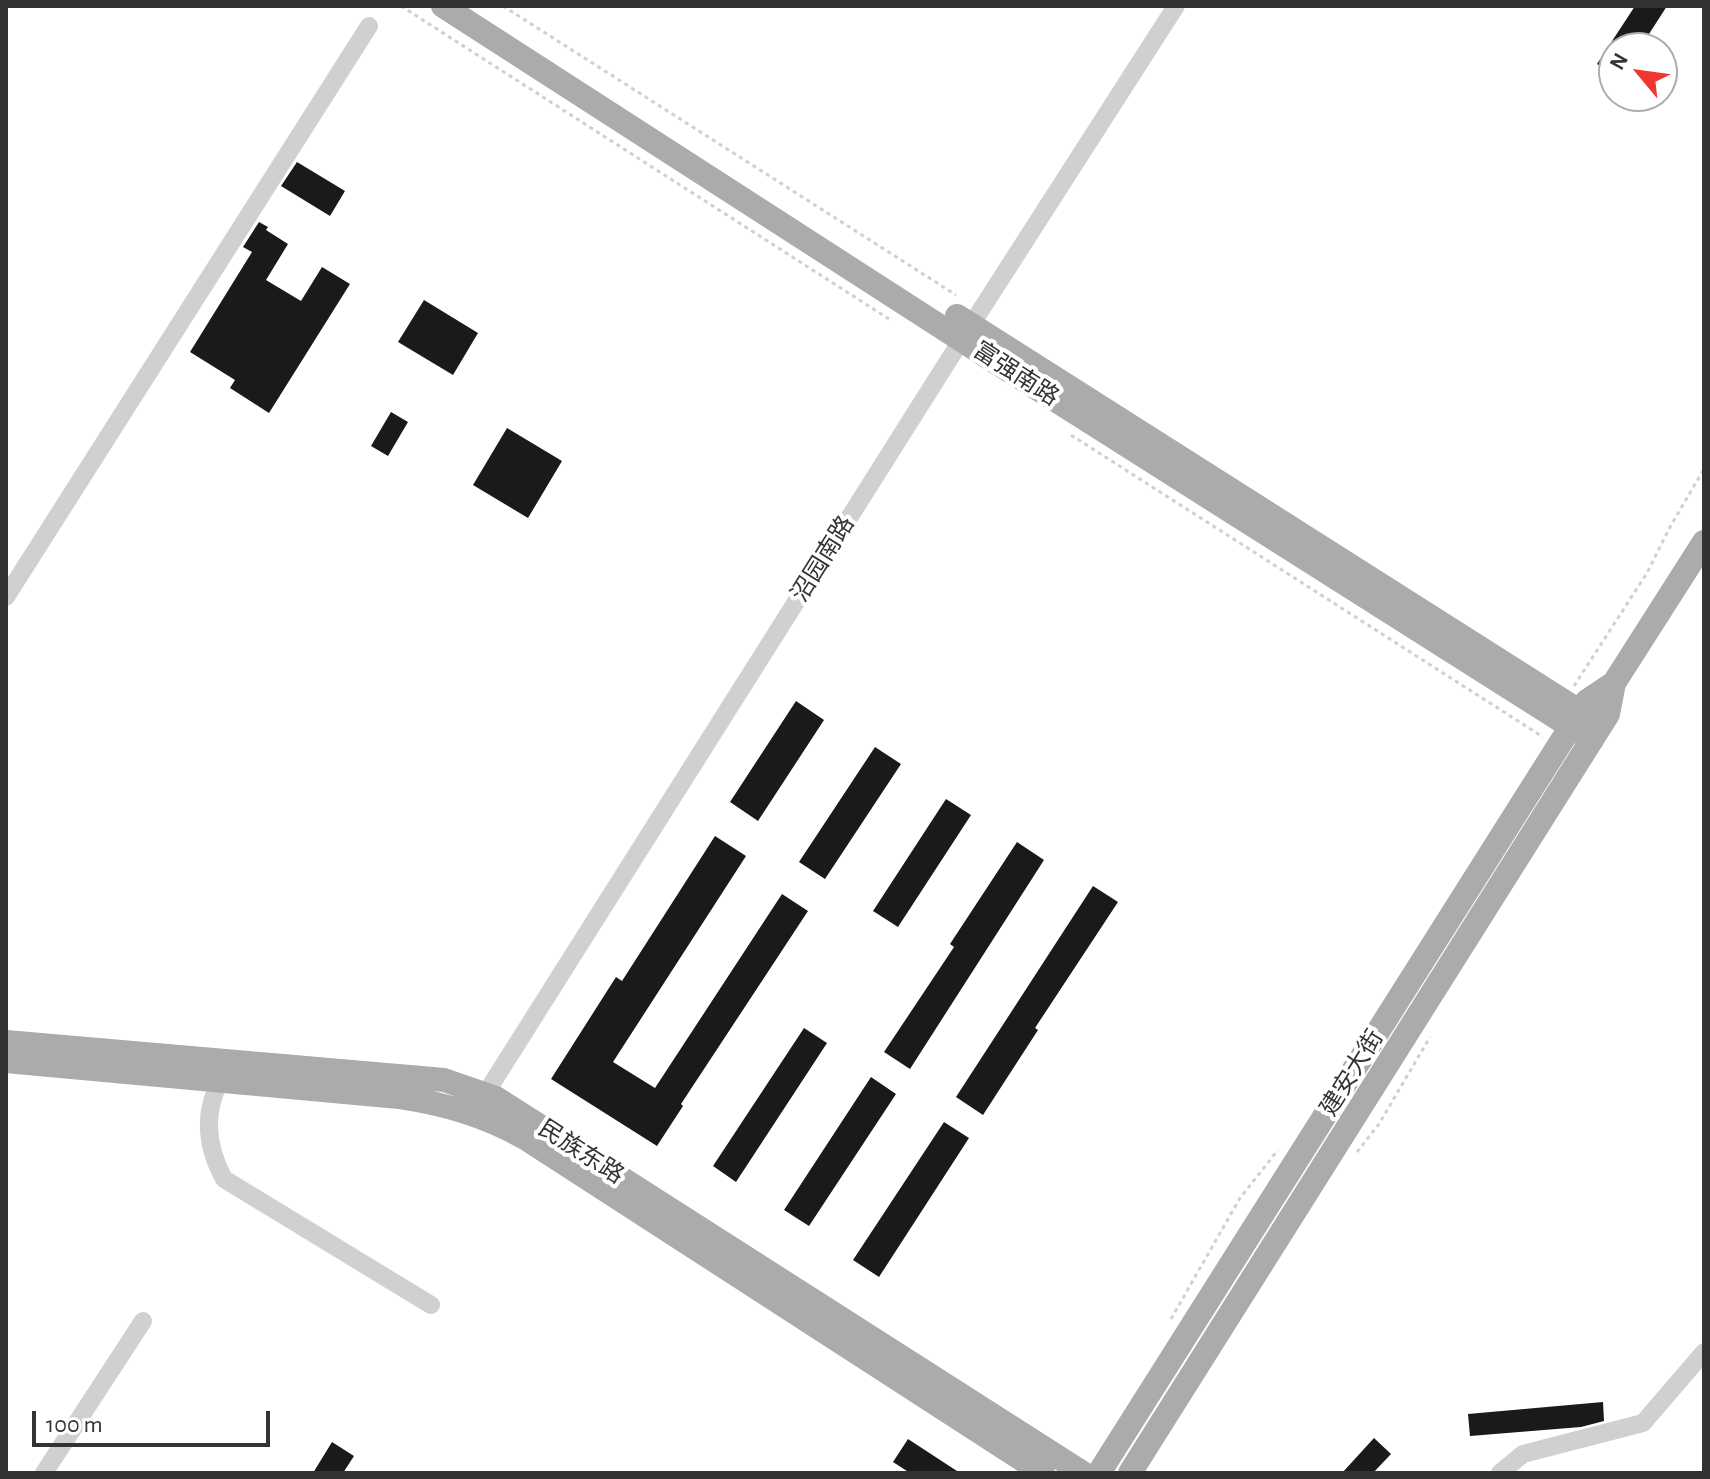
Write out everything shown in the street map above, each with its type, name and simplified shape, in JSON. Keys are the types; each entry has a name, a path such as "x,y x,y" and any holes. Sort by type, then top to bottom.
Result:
{"main road":[{"name":"富强南路","path":"443,6 967,332 1596,733"},
{"name":"富强南路","path":"473,6 967,332"},
{"name":"建安大街","path":"1130,1473 1608,714 1614,683 1704,542"},
{"name":"建安大街","path":"1099,1473 1575,719 1587,701 1614,683"},
{"name":"民族东路","path":"6,1042 444,1080 525,1138 1043,1473"},
{"name":"民族东路","path":"6,1061 433,1102 479,1104 496,1098 1083,1473"},
{"path":"825,1332 847,1365 1016,1473"}],"street":[{"name":"沼园南路","path":"479,1104 1176,6"},
{"path":"6,597 369,26"},
{"path":"220,1081 210,1100 207,1131 214,1160 224,1179 431,1305"},
{"path":"44,1473 143,1321"},
{"path":"1500,1473 1523,1454 1643,1423 1704,1352"}],"building":[{"path":"1635,6 1667,6 1650,32 1618,32"},
{"path":"297,162 345,191 330,216 281,186"},
{"path":"259,222 288,244 266,280 301,301 322,267 350,284 269,413 230,388 235,380 190,352 252,252 243,247"},
{"path":"424,300 478,333 453,375 398,342"},
{"path":"391,412 408,422 388,456 371,446"},
{"path":"507,428 562,461 528,518 473,485"},
{"path":"796,701 824,720 758,821 730,802"},
{"path":"875,747 901,764 825,879 799,862"},
{"path":"946,799 971,815 898,927 873,911"},
{"path":"715,836 746,856 613,1062 655,1088 782,894 808,911 681,1104 683,1106 657,1146 551,1079 616,977 622,981"},
{"path":"1017,842 1044,860 910,1069 884,1052 954,947 950,944"},
{"path":"1093,886 1118,902 1035,1028 1038,1030 983,1115 956,1097"},
{"path":"804,1028 827,1043 736,1182 713,1166"},
{"path":"871,1077 896,1094 809,1226 784,1210"},
{"path":"944,1122 969,1138 879,1277 853,1260"},
{"path":"1603,1402 1604,1421 1581,1427 1470,1436 1468,1414"},
{"path":"1374,1438 1391,1454 1373,1473 1342,1473"},
{"path":"908,1439 960,1473 910,1473 893,1462"},
{"path":"332,1442 354,1456 343,1473 313,1473"}]}
